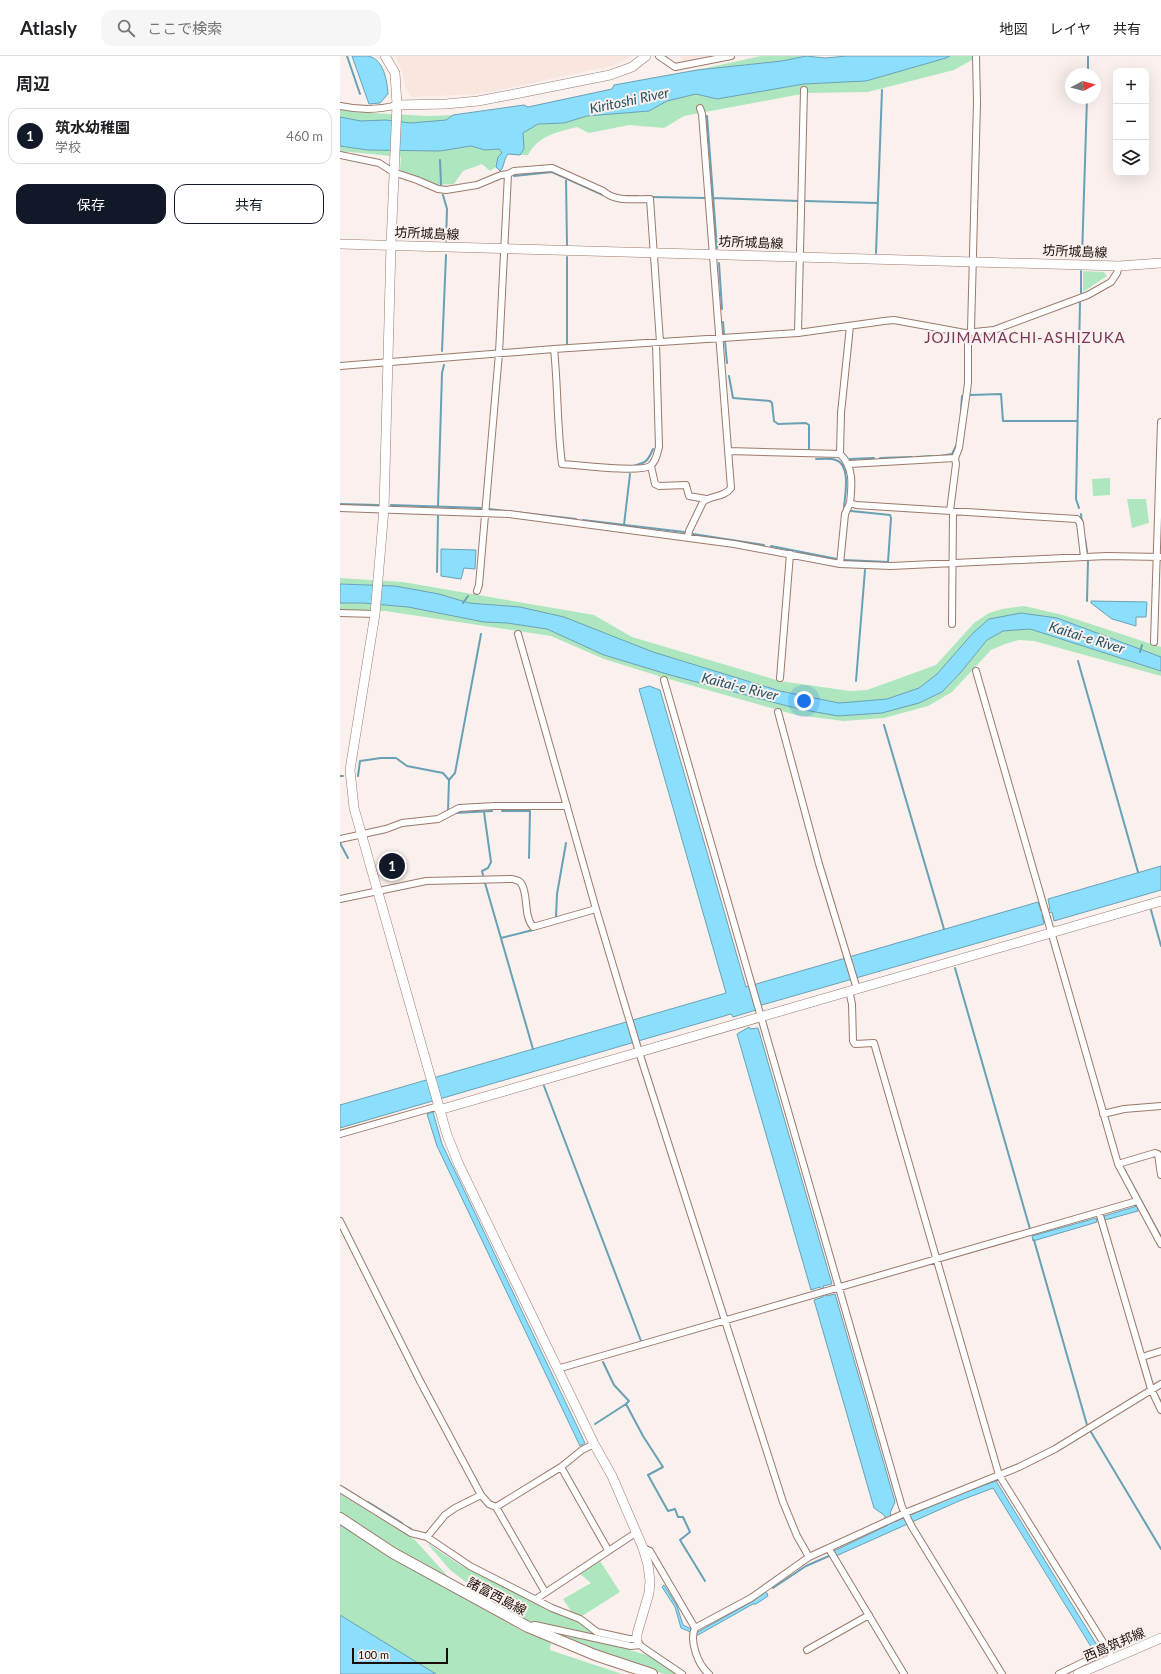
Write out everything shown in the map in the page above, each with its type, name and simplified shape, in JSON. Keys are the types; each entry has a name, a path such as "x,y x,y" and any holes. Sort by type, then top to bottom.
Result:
{"main road":[{"name":"諸富西島線","path":"340,1518 393,1553 528,1627 595,1655 652,1674"}],"street":[{"path":"385,56 395,73 397,109 393,172 384,509 375,613 350,770 354,808 447,1135 459,1165 557,1369 594,1444 612,1476 643,1548 648,1565 650,1581 649,1593 637,1634 639,1642"},
{"path":"340,106 365,109 397,109 478,101 610,74 632,67 646,56"},
{"path":"659,56 674,67 731,56"},
{"path":"952,624 952,511 956,464 955,458 959,448 963,427 964,402 968,383 969,334 971,330 978,84 976,56"},
{"path":"798,333 804,90"},
{"path":"651,466 655,484 659,486 686,485 688,496 706,499 730,491 731,488 702,114 700,108"},
{"path":"340,155 379,162 393,172 438,189 446,190 477,185 514,171 552,168 603,191 608,196 618,198 650,199 658,342 660,436 656,459 651,466 644,469 632,470 562,464 559,444 557,375 554,349"},
{"path":"477,591 499,353 508,174"},
{"name":"坊所城島線","path":"340,244 1120,266 1161,263"},
{"path":"340,366 554,349 798,333 850,326 873,321 894,320 969,334 994,330 1088,295 1111,282 1120,266"},
{"path":"840,564 845,514 850,503 851,485 849,464 840,454 850,326"},
{"path":"1154,642 1159,557 1161,422"},
{"path":"729,451 840,454"},
{"path":"849,464 955,458"},
{"path":"688,538 689,532 706,499"},
{"path":"850,503 881,507 1078,519 1080,523 1084,557"},
{"path":"340,508 509,514 734,544 840,564 892,566 1084,557 1159,557"},
{"path":"780,678 790,554"},
{"path":"340,613 375,613"},
{"path":"518,634 566,806 637,1048 783,1502 797,1536 809,1558"},
{"path":"976,671 1118,1164 1161,1244"},
{"path":"664,680 664,685 902,1507 910,1524 1002,1674"},
{"path":"778,712 819,864 847,952 854,987 852,1004 853,1041 855,1044 874,1043 999,1475 1105,1651 1113,1658"},
{"path":"340,838 386,829 402,823 438,819 459,808 494,806 566,806"},
{"path":"340,899 437,880 512,879 519,881 522,885 526,912 533,927 596,909"},
{"path":"340,1134 637,1048 761,1017 854,987 1052,933 1161,901"},
{"path":"1103,1114 1124,1109 1161,1106"},
{"path":"1118,1164 1155,1152 1158,1154 1161,1175"},
{"path":"557,1369 1137,1201"},
{"path":"1098,1212 1151,1389 1161,1410"},
{"path":"340,1221 420,1381 481,1495 489,1504 496,1507 545,1592"},
{"path":"1142,1357 1161,1351"},
{"path":"694,1630 751,1598 809,1558 894,1518 999,1475 1055,1450 1161,1384"},
{"path":"496,1507 561,1467 582,1450 594,1444"},
{"path":"561,1467 608,1550"},
{"path":"340,1488 411,1533 426,1537 470,1566 552,1608 580,1619 597,1632 639,1642 682,1674"},
{"path":"426,1537 445,1515 455,1508 481,1495"},
{"path":"536,1599 637,1532"},
{"path":"643,1548 650,1551 694,1630 694,1645 702,1666 709,1674"},
{"path":"829,1549 904,1674"},
{"path":"807,1650 868,1615"},
{"path":"528,1627 535,1625 631,1646 639,1642"},
{"name":"西島筑邦線","path":"1078,1674 1161,1638"},
{"path":"1059,1674 1105,1651"}],"shaded area":[{"path":"395,56 631,56 615,65 481,94 412,97 405,88 403,75"},
{"path":"680,56 711,56 682,62"}],"green space":[{"path":"761,56 806,56 782,61 697,70"},
{"path":"950,56 973,56 972,60 954,70 868,92 807,93 684,116 664,128 629,125 589,133 577,127 549,136 537,143 528,155 520,155 524,149 523,133 538,124 564,123 587,116 649,111 667,101 696,94 717,99 804,84 866,81"},
{"path":"340,102 353,112 429,116 453,115 446,120 411,123 386,120 361,121 340,117"},
{"path":"340,146 368,150 440,151 471,146 485,150 499,149 502,153 498,158 496,167 490,171 482,164 463,171 454,184 436,185 400,170 401,157 340,151"},
{"path":"1083,271 1104,272 1107,276 1083,292"},
{"path":"1110,478 1110,495 1093,496 1092,479"},
{"path":"1127,499 1146,499 1149,523 1132,528"},
{"path":"340,578 403,582 594,615 632,637 780,681 850,691 867,690 936,665 974,623 989,613 1002,609 1024,606 1063,615 1161,647 1161,657 1057,618 973,633 937,674 919,688 887,699 839,703 780,691 653,652 564,617 520,607 469,603 439,594 395,586 340,584"},
{"path":"340,603 363,603 408,607 484,622 507,623 547,629 604,655 670,675 799,709 919,703 942,692 961,672 987,640 1003,631 1030,629 1161,671 1161,676 1034,641 1019,640 991,650 952,692 928,706 884,718 844,721 796,715 665,678 604,659 551,636 385,611 340,610"},
{"path":"340,1494 415,1540 453,1582 401,1553 340,1512"},
{"path":"340,1525 392,1558 524,1632 551,1642 550,1650 622,1674 436,1674 340,1615"},
{"path":"427,1543 460,1565 550,1610 582,1624 590,1632 623,1640 523,1620 477,1595 474,1588 450,1570"},
{"path":"600,1561 620,1592 582,1616 573,1614 563,1599 591,1583 579,1573"},
{"path":"543,1631 613,1645 653,1657 676,1674 664,1674 598,1652"}],"water":[{"path":"352,56 368,56 373,58 378,61 384,71 388,94 380,103 369,104"},
{"name":"Kiritoshi River","path":"806,56 825,58 847,56 950,56 866,81 804,84 717,99 696,94 667,101 649,111 587,116 564,123 538,124 523,133 524,149 520,155 508,154 500,171 496,167 498,157 502,153 499,149 485,150 471,146 440,151 368,150 340,146 340,117 361,121 386,120 411,123 446,120 453,115 524,105 528,107 612,89 614,85 697,70 782,61"},
{"path":"441,549 476,550 475,569 464,568 461,579 441,576"},
{"name":"Kaitai-e River","path":"340,584 395,586 439,594 469,603 520,607 564,617 653,652 780,691 839,703 887,699 919,688 937,674 973,633 989,619 1021,613 1057,618 1161,657 1161,671 1030,629 1003,631 987,640 961,672 942,692 919,703 882,713 838,716 799,709 670,675 604,655 547,629 507,623 484,622 408,607 363,603 340,603"},
{"path":"1091,601 1147,602 1146,617 1136,617 1136,626 1112,619 1091,603"},
{"path":"649,686 660,690 746,987 1038,902 1041,911 1050,909 1048,899 1161,866 1161,890 1054,921 1052,912 1042,915 1044,924 755,1007 756,1010 733,1017 731,1014 340,1128 340,1105 726,993 639,689"},
{"path":"749,1027 750,1029 758,1028 832,1284 823,1286 826,1296 835,1294 895,1502 890,1513 894,1522 957,1495 996,1481 1103,1655 1098,1658 993,1488 959,1501 836,1556 834,1551 888,1525 884,1515 874,1508 814,1300 823,1297 820,1287 811,1290 737,1034"},
{"path":"433,1112 442,1144 585,1443 580,1446 437,1146 427,1114"},
{"path":"1137,1206 1138,1211 1105,1220 1104,1216"},
{"path":"1096,1218 1097,1222 1033,1241 1032,1236"},
{"path":"664,1585 677,1606 683,1625 698,1632 753,1601 765,1592 768,1596 698,1635 681,1628 675,1607 662,1587"},
{"path":"340,1615 436,1674 340,1674"}],"waterway":[{"path":"347,56 360,94"},
{"path":"1088,56 1088,68"},
{"path":"876,253 882,90"},
{"path":"1082,257 1087,104"},
{"path":"707,116 717,248"},
{"path":"440,160 441,185"},
{"path":"514,176 552,172 603,195"},
{"path":"566,178 567,245"},
{"path":"443,195 447,209 446,241"},
{"path":"623,196 638,196"},
{"path":"651,197 705,198"},
{"path":"714,198 799,201"},
{"path":"804,201 878,203"},
{"path":"442,351 446,255"},
{"path":"567,257 567,344"},
{"path":"719,263 722,309"},
{"path":"1081,271 1081,293"},
{"path":"1079,508 1076,499 1080,303"},
{"path":"723,322 724,334"},
{"path":"725,342 727,363"},
{"path":"438,507 442,373 444,365"},
{"path":"729,376 733,398 770,401 772,403 774,421 778,424 806,423 809,425 809,449"},
{"path":"970,395 1001,394 1003,421 1077,421"},
{"path":"961,410 962,396"},
{"path":"940,456 952,454 957,444"},
{"path":"633,466 646,461 653,449"},
{"path":"917,457 932,456"},
{"path":"880,458 912,457"},
{"path":"850,459 874,458"},
{"path":"816,459 836,460 841,463 844,468 846,481 844,507"},
{"path":"624,525 630,474"},
{"path":"340,504 378,505"},
{"path":"391,505 481,508"},
{"path":"489,509 576,519"},
{"path":"844,560 888,562 890,515 851,511"},
{"path":"1081,514 1082,523"},
{"path":"437,572 438,516"},
{"path":"583,520 684,532"},
{"path":"693,534 764,545"},
{"path":"1085,539 1087,552"},
{"path":"771,546 837,559"},
{"path":"1087,601 1088,561"},
{"path":"856,681 865,570"},
{"path":"463,603 468,596"},
{"path":"449,780 455,773 481,634"},
{"path":"1140,652 1142,645"},
{"path":"1078,661 1138,872"},
{"path":"884,725 944,929"},
{"path":"358,776 360,761 381,758 396,758 407,766 443,773 449,780 448,810"},
{"path":"455,813 492,811"},
{"path":"502,811 530,811 529,858"},
{"path":"483,875 482,871 488,868 491,862 484,812"},
{"path":"340,843 348,858"},
{"path":"556,917 557,894 566,843"},
{"path":"485,883 533,1049"},
{"path":"1151,910 1161,946"},
{"path":"501,938 533,930"},
{"path":"955,968 1030,1229"},
{"path":"544,1086 641,1341"},
{"path":"1124,1169 1161,1237"},
{"path":"1034,1240 1087,1425"},
{"path":"603,1362 614,1385 629,1401 626,1404"},
{"path":"1157,1395 1161,1402"},
{"path":"595,1424 626,1404 643,1436 663,1467 648,1475 668,1511 675,1509 678,1517 683,1517 690,1532 680,1540 705,1581"},
{"path":"1091,1432 1161,1549"},
{"path":"344,1488 360,1498"},
{"path":"368,1502 402,1523"},
{"path":"407,1527 411,1529"},
{"path":"773,1588 806,1566 829,1556"}],"place":[{"name":"筑水幼稚園","path":"392,866"}],"district":[{"name":"JOJIMAMACHI-ASHIZUKA","path":"1025,337"}]}
